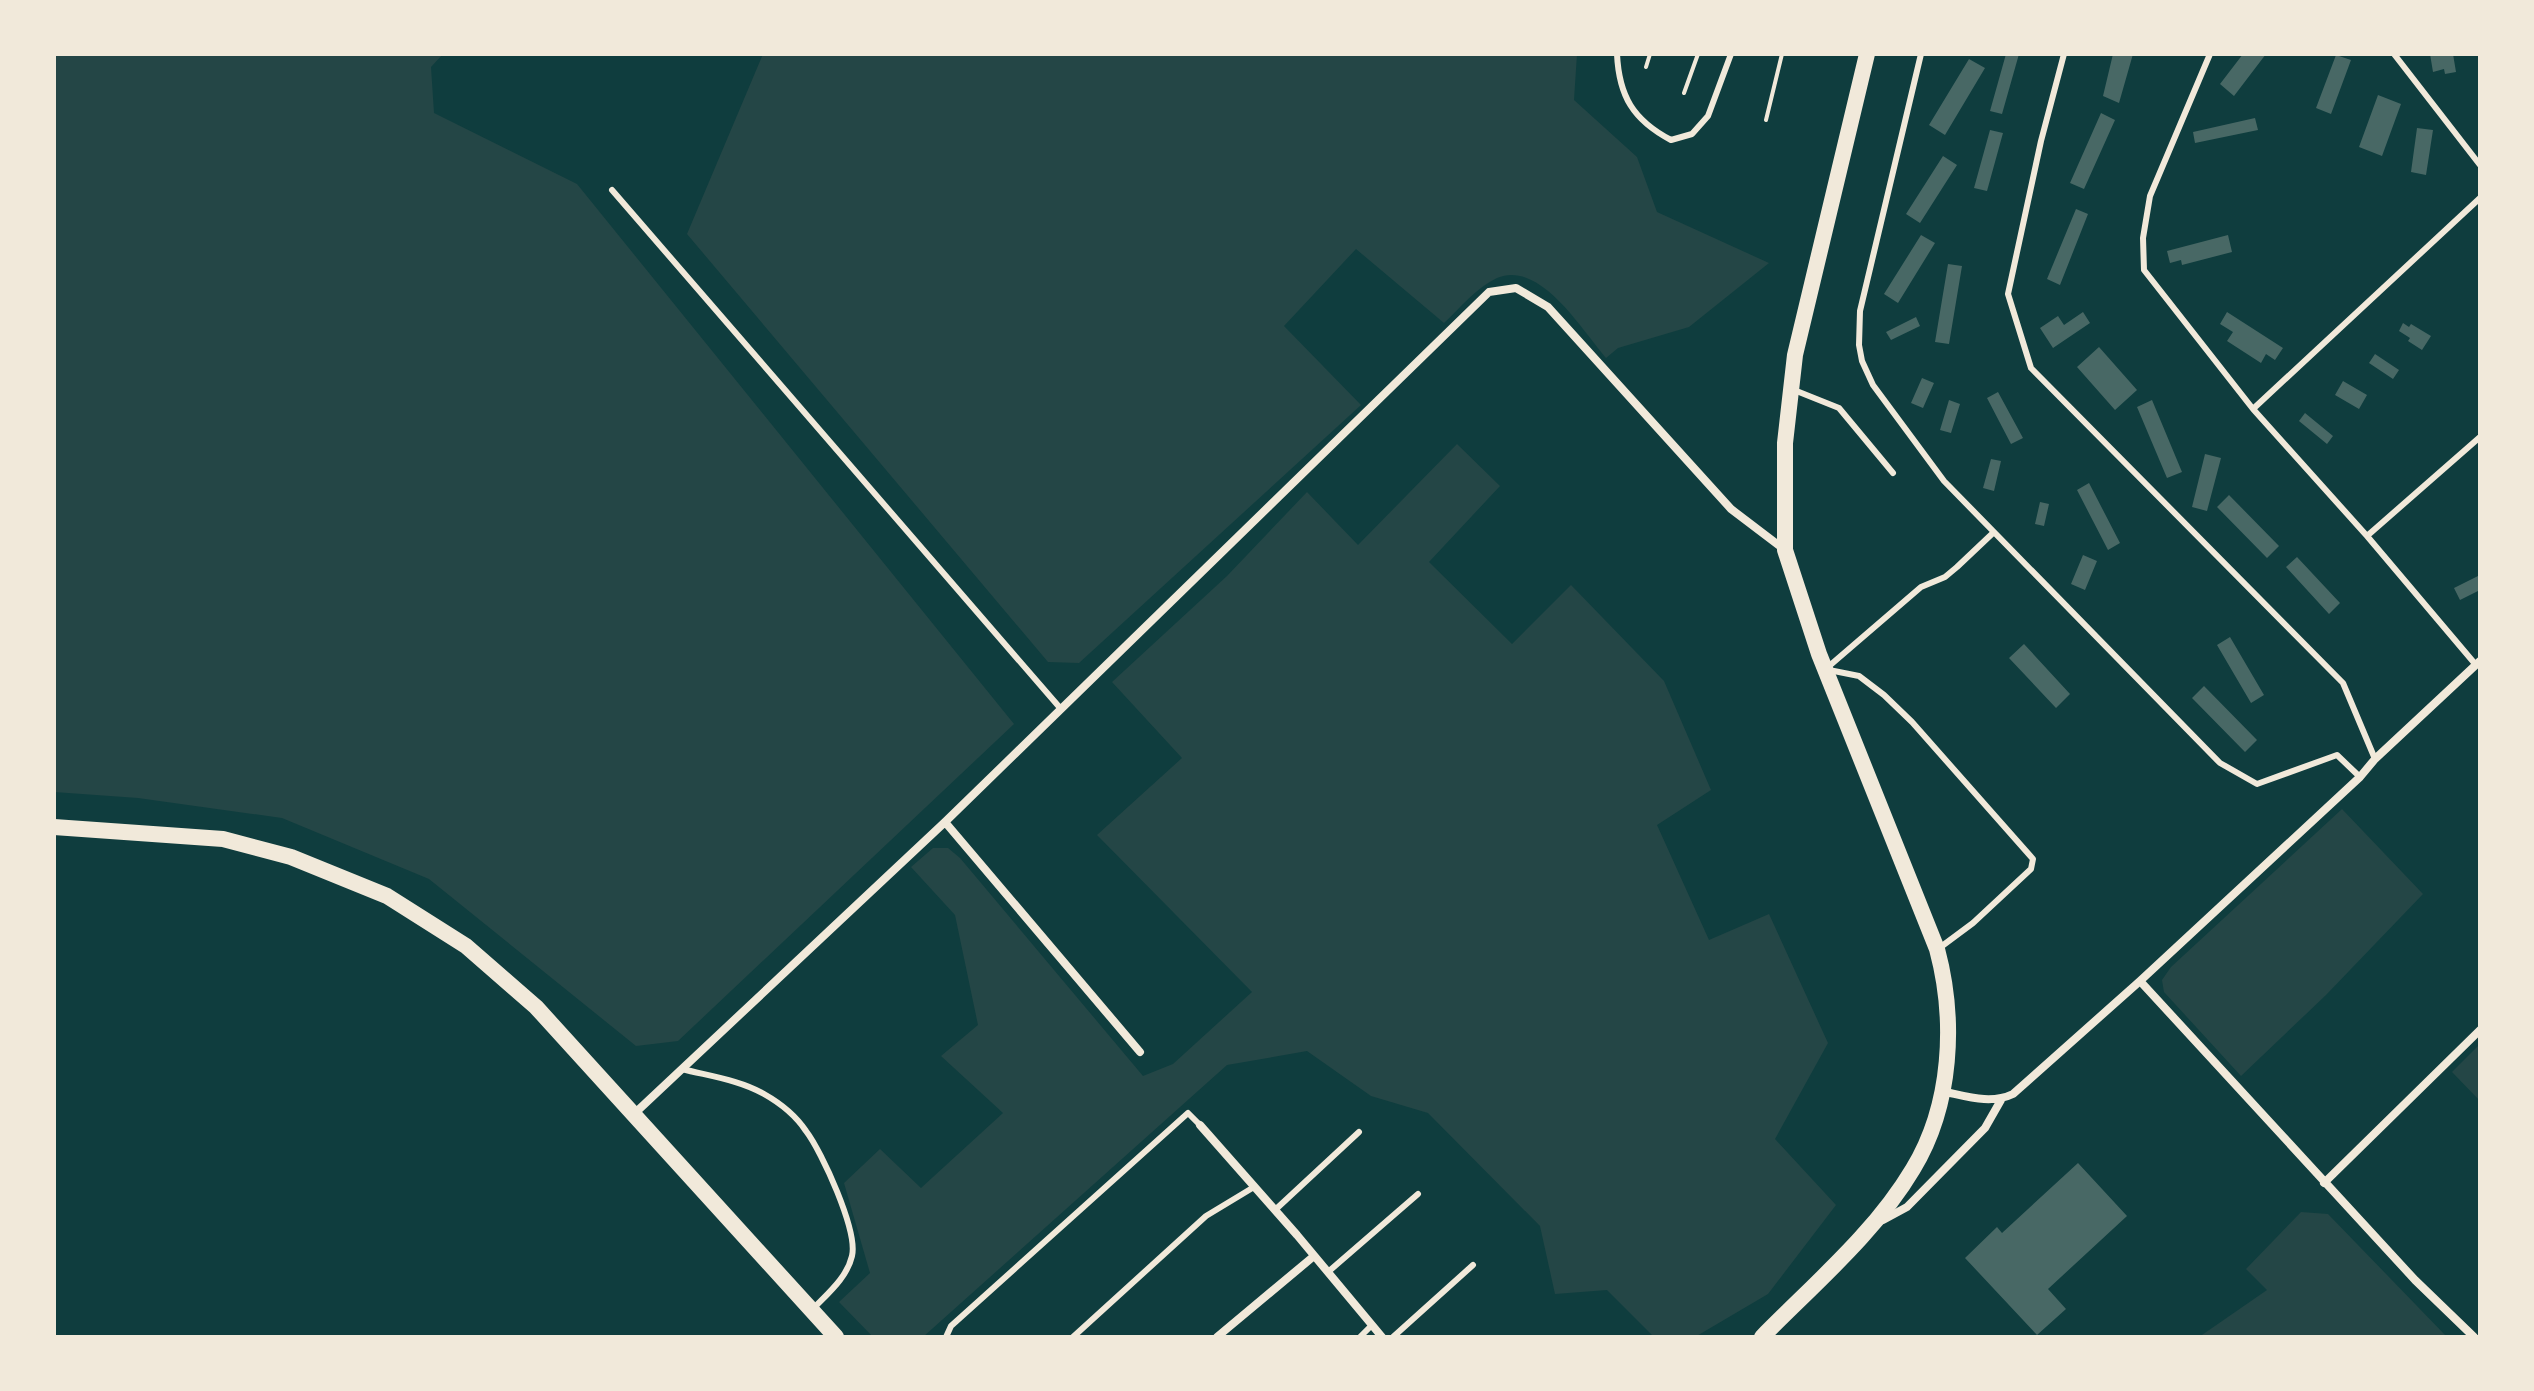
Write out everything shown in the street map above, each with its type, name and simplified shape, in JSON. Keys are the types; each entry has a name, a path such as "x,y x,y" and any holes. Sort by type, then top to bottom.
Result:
{"main road":[{"path":"1762,1337 1873,1225 1914,1168 1934,1123 1949,1026 1944,977 1937,949 1826,670 1785,550 1785,443 1795,355 1867,54"},
{"path":"54,827 223,839 291,857 387,896 466,946 525,998 836,1337"}],"street":[{"path":"634,1114 945,822 1489,292 1516,288 1548,307 1731,509 1785,550"},
{"path":"1941,1091 1984,1100 2001,1100 2013,1094 2140,981 2478,663"},
{"path":"945,822 1140,1052"},
{"path":"2140,981 2415,1280 2474,1337"},
{"path":"2324,1183 2480,1030"},
{"path":"1873,1225 1907,1207 1985,1128 2001,1100"},
{"path":"1200,1125 1382,1337"},
{"path":"1217,1337 1314,1256"}],"lane":[{"path":"1617,54 1618,79 1631,110 1652,130 1671,140 1692,134 1708,116 1731,54"},
{"path":"1921,54 1860,311 1859,345 1862,361 1873,385 1944,481 2220,763 2257,784 2337,755 2360,777"},
{"path":"2064,54 2041,141 2008,294 2031,368 2343,683 2375,759"},
{"path":"2210,54 2150,196 2143,238 2144,270 2253,409 2478,663"},
{"path":"2394,54 2480,165"},
{"path":"612,190 1061,709"},
{"path":"2253,409 2480,198"},
{"path":"1791,388 1839,408 1893,473"},
{"path":"2367,536 2480,437"},
{"path":"1826,670 1921,587 1945,577 1994,532"},
{"path":"1826,670 1859,676 1884,695 1912,722 2033,859 2031,869 1973,923 1937,949"},
{"path":"682,1069 747,1086 766,1095 807,1132 838,1193 854,1244 847,1271 812,1310"},
{"path":"946,1337 951,1326 1188,1113 1200,1125"},
{"path":"1275,1210 1359,1132"},
{"path":"1073,1337 1206,1216 1254,1187"},
{"path":"1328,1272 1418,1194"},
{"path":"1393,1337 1473,1265"},
{"path":"1360,1337 1372,1325"}],"path":[{"path":"1646,67 1650,54"},
{"path":"1684,93 1698,54"},
{"path":"1766,120 1782,54"}],"shaded area":[{"path":"54,54 443,54 431,67 434,113 577,184 1014,724 678,1041 636,1046 429,879 282,818 138,798 54,792"},
{"path":"763,54 1577,54 1574,100 1637,157 1657,212 1769,263 1689,327 1618,348 1606,358 1558,300 1529,279 1513,275 1497,278 1476,292 1444,323 1356,249 1284,326 1361,405 1079,663 1048,662 687,234"},
{"path":"1457,444 1500,486 1429,562 1512,644 1571,585 1664,681 1711,790 1657,825 1709,940 1769,914 1828,1043 1775,1139 1836,1205 1768,1294 1695,1337 1654,1337 1607,1290 1555,1294 1540,1226 1428,1113 1371,1096 1307,1051 1227,1065 923,1337 873,1337 839,1302 870,1273 844,1183 880,1149 921,1188 1003,1113 941,1056 978,1025 955,915 911,867 933,848 948,848 960,858 1143,1076 1173,1064 1252,992 1097,835 1182,758 1112,682 1227,576 1307,492 1358,545"},
{"path":"2342,809 2423,894 2326,995 2241,1076 2164,992 2162,980 2171,967"},
{"path":"2480,1044 2480,1101 2452,1072"},
{"path":"2301,1212 2328,1214 2447,1337 2199,1337 2267,1290 2246,1269"}],"building":[{"path":"2006,54 2019,54 2002,114 1990,111"},
{"path":"2113,54 2133,54 2119,103 2103,96"},
{"path":"2243,54 2266,54 2234,96 2220,84"},
{"path":"2430,54 2453,54 2456,72 2445,74 2444,69 2433,72"},
{"path":"2336,55 2351,60 2331,114 2316,108"},
{"path":"1969,59 1985,68 1945,135 1929,125"},
{"path":"2378,95 2401,104 2382,156 2359,147"},
{"path":"2101,113 2115,120 2084,189 2070,183"},
{"path":"2255,118 2258,130 2195,143 2193,132"},
{"path":"2417,128 2433,130 2426,175 2411,172"},
{"path":"1990,130 2003,133 1987,191 1974,188"},
{"path":"1943,156 1957,165 1920,223 1906,214"},
{"path":"2076,209 2088,214 2060,285 2047,279"},
{"path":"1921,235 1935,243 1898,303 1884,294"},
{"path":"2228,235 2232,252 2182,265 2181,260 2170,263 2167,251"},
{"path":"1948,264 1962,266 1949,344 1935,342"},
{"path":"2083,312 2090,323 2053,348 2040,328 2058,316 2064,325"},
{"path":"2227,312 2283,348 2275,360 2266,354 2261,363 2227,341 2233,332 2220,324"},
{"path":"1916,317 1920,326 1891,340 1886,332"},
{"path":"2403,323 2409,327 2411,324 2431,336 2422,350 2399,331"},
{"path":"2099,347 2137,390 2115,410 2077,367"},
{"path":"2375,354 2399,370 2393,379 2369,363"},
{"path":"1922,378 1934,383 1923,408 1911,403"},
{"path":"2343,381 2367,395 2359,409 2335,395"},
{"path":"1998,392 2023,438 2011,444 1987,398"},
{"path":"1949,400 1960,404 1951,433 1940,430"},
{"path":"2152,400 2182,472 2167,478 2137,407"},
{"path":"2305,413 2333,436 2327,444 2299,421"},
{"path":"2205,454 2221,458 2207,511 2192,507"},
{"path":"1991,459 2001,461 1994,491 1983,488"},
{"path":"2089,483 2120,543 2108,550 2077,490"},
{"path":"2229,495 2279,546 2267,558 2217,507"},
{"path":"2040,502 2049,504 2044,526 2035,524"},
{"path":"2083,555 2097,561 2085,590 2071,584"},
{"path":"2297,557 2340,603 2329,614 2286,567"},
{"path":"2480,575 2480,590 2460,600 2454,588"},
{"path":"2230,637 2264,695 2251,703 2217,645"},
{"path":"2024,644 2070,694 2056,708 2009,658"},
{"path":"2204,686 2257,740 2245,752 2192,698"},
{"path":"2078,1163 2127,1216 2048,1289 2066,1309 2037,1335 1965,1258 1997,1227 2002,1233"}]}
